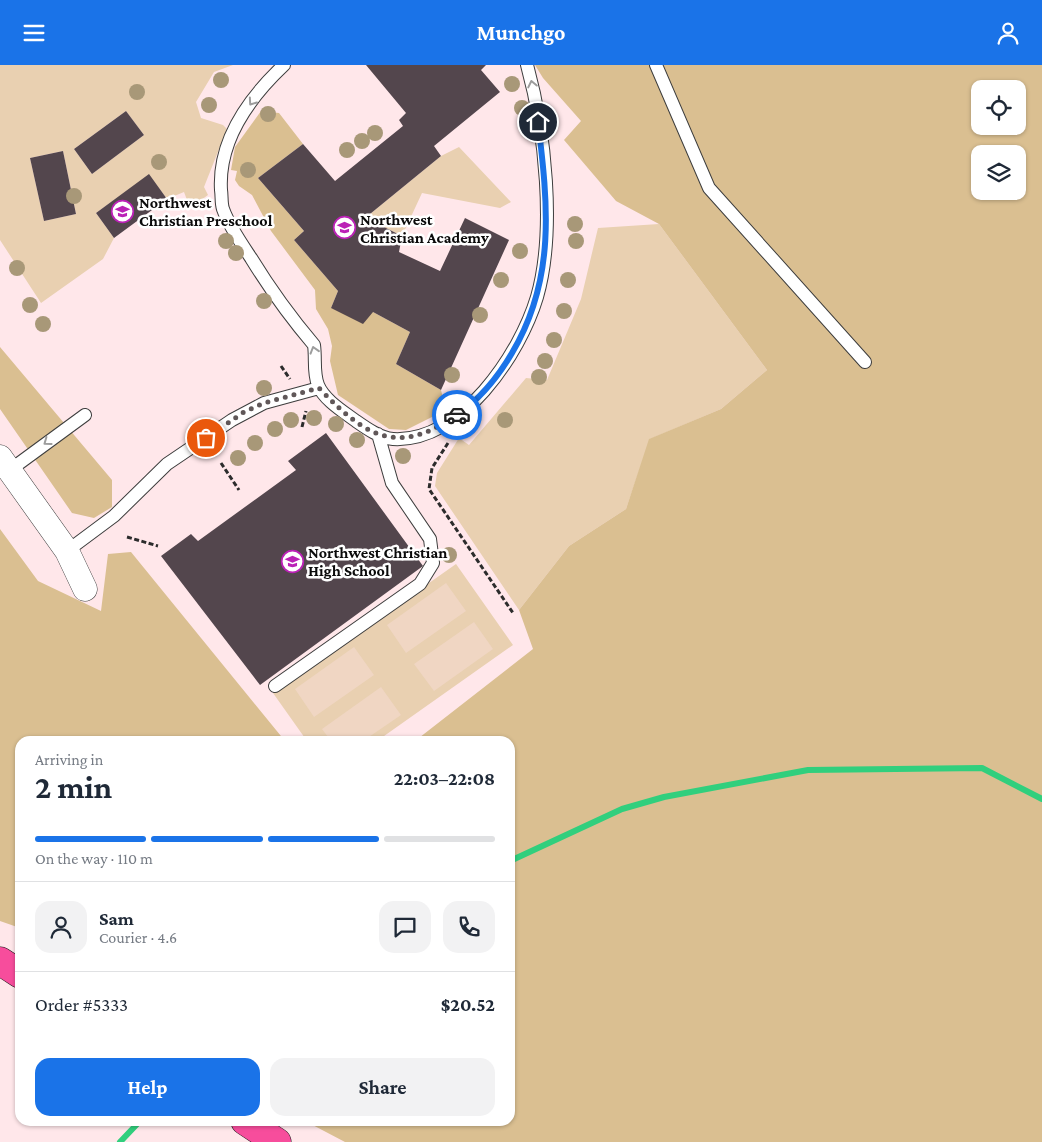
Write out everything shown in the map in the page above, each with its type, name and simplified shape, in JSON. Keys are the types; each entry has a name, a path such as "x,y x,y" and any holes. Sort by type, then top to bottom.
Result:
{"highway":[{"path":"0,961 15,971"},
{"path":"253,1126 277,1142"}],"street":[{"path":"5,463 67,551 85,589"}],"lane":[{"path":"284,65 261,89 230,136 223,154 220,173 222,207 228,221 259,271 314,345 317,359 314,373 319,388 339,409 378,434 392,439 412,437 447,422 469,407 504,366 528,320 543,275 547,233 545,174 534,94 527,65"},
{"path":"656,65 710,188 865,362"},
{"path":"67,551 114,516 167,464 232,420 264,403 319,388"},
{"path":"5,463 85,415"},
{"path":"275,686 420,584 433,563 430,539 392,483 378,434"}],"path":[{"path":"281,366 290,379"},
{"path":"302,427 306,411"},
{"path":"448,442 432,468 429,489 513,613"},
{"path":"221,463 239,491"},
{"path":"128,537 158,546"}],"shaded area":[{"path":"0,65 233,65 214,72 196,102 201,118 223,125 227,129 204,187 208,195 190,208 184,192 167,199 149,175 96,213 114,238 103,259 41,303 0,240","holes":["126,111 144,135 92,174 74,149","63,151 76,214 44,221 30,158"]},
{"path":"535,65 1042,65 1042,1142 345,1142 315,1126 515,1126 515,736 421,736 533,649 519,610 569,546 626,509 649,439 721,409 767,370 659,224 616,201 564,140 581,121 543,78"},
{"path":"261,111 279,113 303,144 258,178 304,231 294,240 338,291 331,308 373,312 410,332 396,364 441,390 446,410 406,430 389,429 338,395 330,361 332,346 328,329 316,309 315,290 271,231 252,195 239,186 235,180 237,171 231,170 235,147"},
{"path":"459,147 511,202 500,208 422,193 402,236 382,226 370,214 441,156"},
{"path":"659,224 767,370 721,409 650,439 626,509 569,546 519,610 435,486 437,473 459,438 469,445 526,378 547,380 581,299 598,228"},
{"path":"0,347 112,480 112,507 94,518 72,513 0,409"},
{"path":"0,529 38,581 101,611 108,554 131,552 281,736 15,736 15,926 0,921"},
{"path":"456,564 513,645 384,736 303,736 273,693"},
{"path":"446,583 466,611 406,653 387,625"},
{"path":"474,622 493,649 434,691 414,664"},
{"path":"354,647 374,675 314,717 295,689"},
{"path":"381,687 401,715 370,736 327,736 322,729"}],"building":[{"name":"Northwest Christian Academy","path":"366,65 486,65 481,70 500,92 434,146 441,156 370,214 382,226 402,236 399,252 440,271 465,218 509,240 441,390 396,364 410,332 373,312 363,324 331,308 338,291 294,240 304,231 258,178 303,144 335,181 403,126 399,120 406,113"},
{"path":"126,111 144,135 92,174 74,149"},
{"path":"63,151 76,214 44,221 30,158"},
{"name":"Northwest Christian Preschool","path":"149,174 167,199 114,238 96,213"},
{"name":"Northwest Christian High School","path":"326,433 423,566 260,685 161,556 191,534 198,541 296,470 288,461"}],"waterway":[{"path":"515,859 622,809 664,797 808,770 982,768 1042,799"},
{"path":"120,1142 135,1126"}],"way so far":[{"path":"206,438 244,412 264,403 319,388 339,409 362,425 392,439 412,437 426,433 457,415"}],"place":[{"name":"Northwest Christian Preschool","path":"123,211"},
{"name":"Northwest Christian Academy","path":"344,228"},
{"name":"Northwest Christian High School","path":"292,561"}],"route":[{"path":"457,415 469,407 488,388 504,366 518,344 537,298 543,275 547,233 545,174 538,122"}]}
